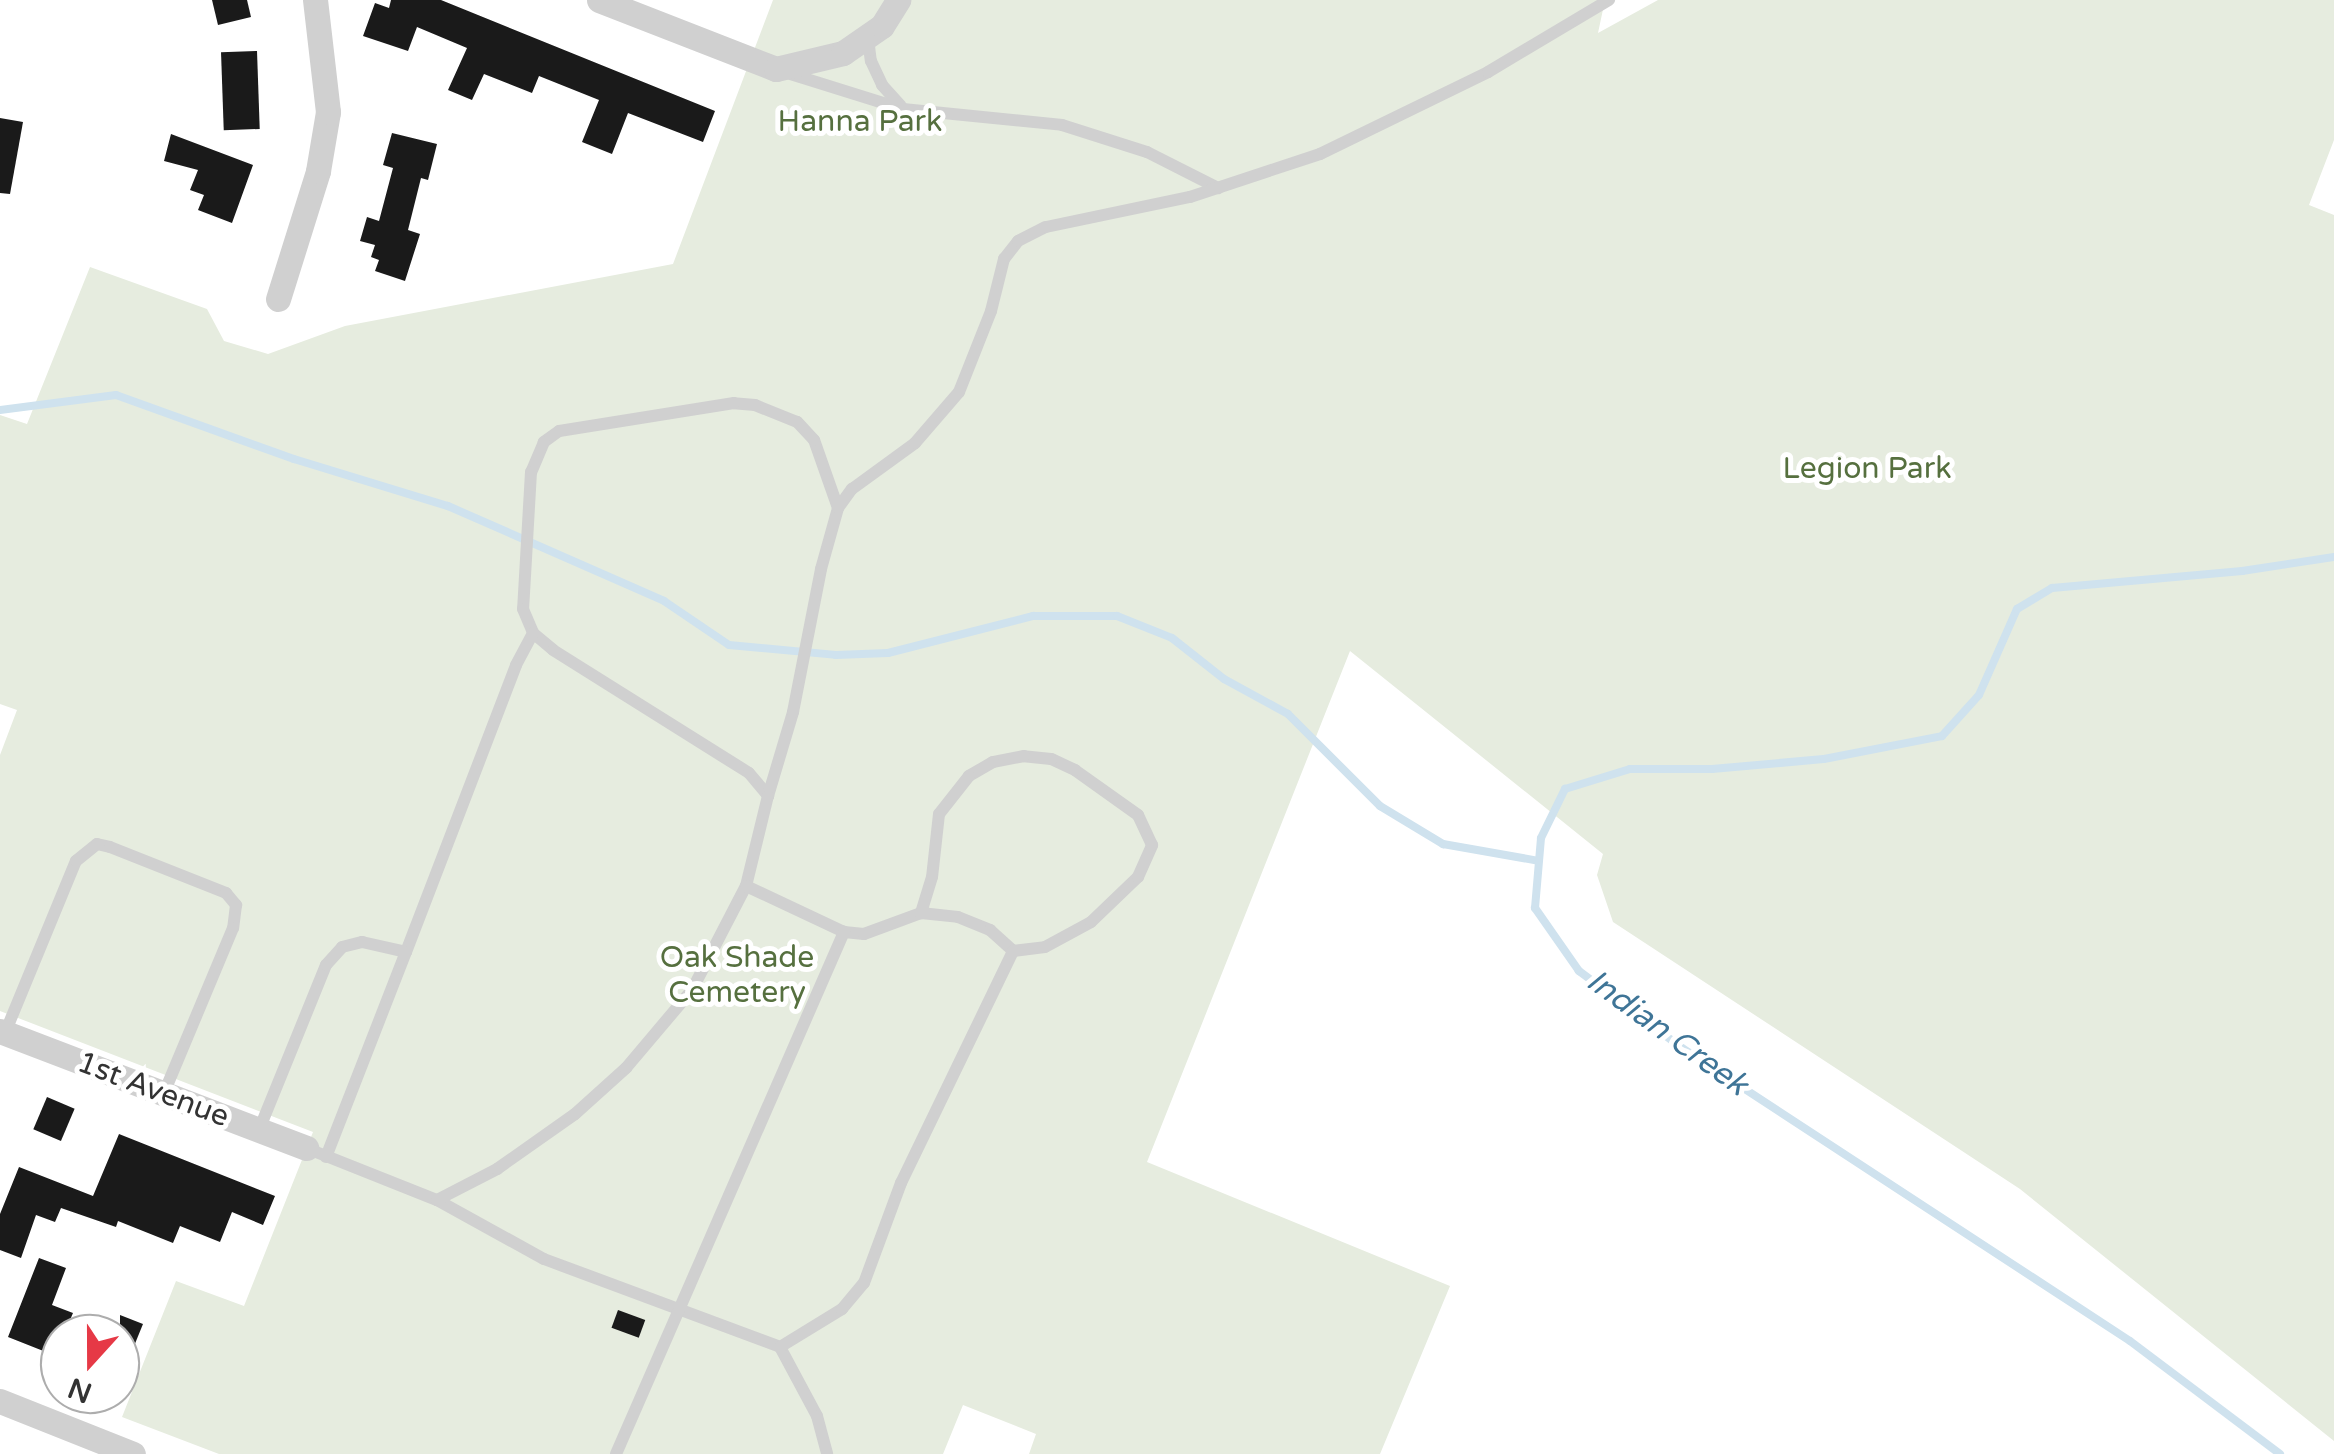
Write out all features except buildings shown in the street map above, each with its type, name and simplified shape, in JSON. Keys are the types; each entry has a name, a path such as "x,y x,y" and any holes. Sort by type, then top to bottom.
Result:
{"street":[{"path":"278,299 318,171 328,112 315,0"},
{"path":"599,0 776,69 817,62 868,38 898,0"},
{"name":"1st Avenue","path":"2,1037 316,1153"},
{"path":"0,1401 133,1454"}],"lane":[{"path":"438,1200 528,1148 574,1114 626,1068 692,990 746,886 794,712 807,636 838,508 852,489 915,443 959,392 991,310 1004,259 1018,240 1046,227 1218,188 1320,154 1408,113 1573,25 1609,0"},
{"path":"868,38 870,62 882,85 903,108"},
{"path":"776,69 903,108 1062,125 1147,152 1218,188"},
{"path":"768,796 749,773 552,650 533,633 523,608 522,572 536,458 544,442 559,431 734,403 776,412 797,422 814,440 838,508"},
{"path":"533,633 516,665 406,952 316,1153 438,1200 544,1260 676,1312 780,1347 817,1416 828,1454"},
{"path":"921,913 932,877 939,814 952,792 993,762 1024,756 1051,759 1123,800 1138,815 1152,844 1138,877 1091,922 1045,947 1013,952"},
{"path":"2,1037 76,861 97,844 110,846 226,893 236,906 233,928 164,1094"},
{"path":"746,886 844,932 864,934 921,913 958,917 990,930 1013,952"},
{"path":"616,1454 844,932"},
{"path":"259,1130 326,965 342,947 362,942 388,944 406,952"},
{"path":"780,1347 842,1308 864,1283 901,1183 1013,952"}],"green space":[{"path":"773,0 1605,0 1598,33 1658,0 2334,0 2334,140 2309,205 2334,215 2334,1441 2020,1189 1613,922 1597,875 1603,854 1350,651 1147,1162 1450,1286 1380,1454 1029,1454 1036,1434 963,1405 943,1454 219,1454 122,1417 140,1414 140,1372 176,1281 244,1306 313,1132 0,1011 0,755 17,710 0,704 0,415 27,424 90,267 207,309 224,341 268,354 345,326 673,264"}],"waterway":[{"path":"0,410 116,395 294,459 448,506 664,601 729,645 836,655 888,653 1033,616 1117,616 1172,638 1224,679 1288,714 1380,806 1443,844 1539,861"},
{"name":"Indian Creek","path":"2280,1454 2130,1341 1682,1048 1579,971 1535,908 1541,838 1565,789 1630,769 1712,769 1824,759 1942,736 1979,695 2017,609 2052,588 2242,571 2334,557"}],"park label":[{"name":"Hanna Park","path":"860,122"},
{"name":"Legion Park","path":"1867,469"},
{"name":"Oak Shade Cemetery","path":"737,975"}]}
